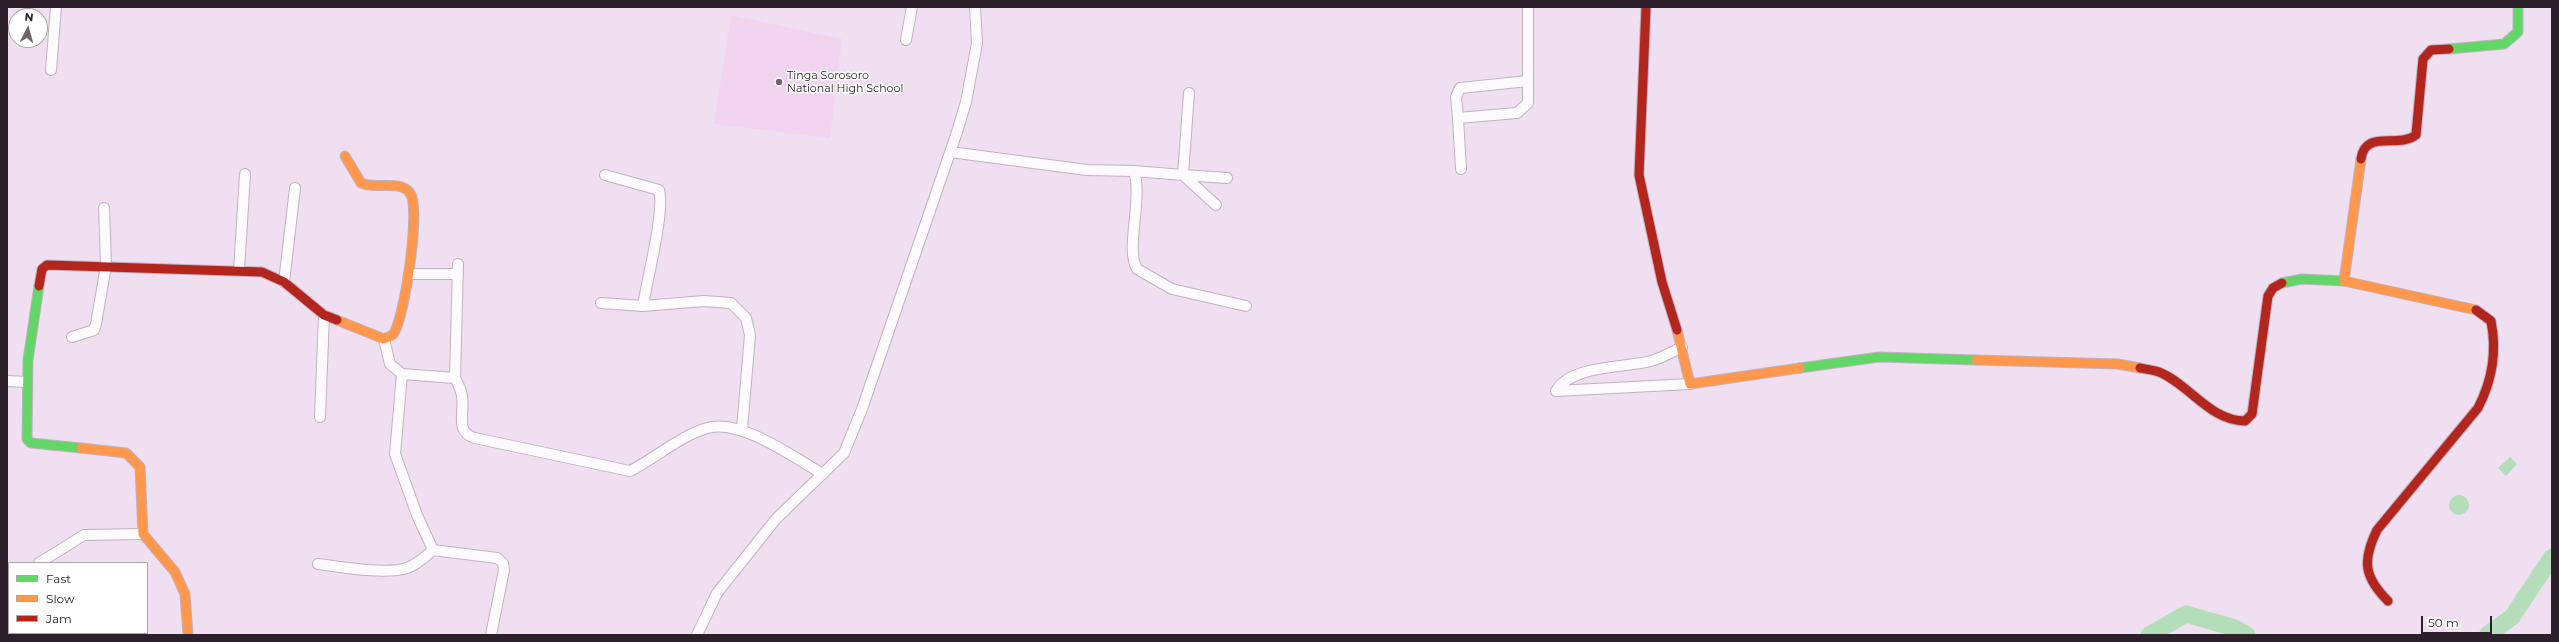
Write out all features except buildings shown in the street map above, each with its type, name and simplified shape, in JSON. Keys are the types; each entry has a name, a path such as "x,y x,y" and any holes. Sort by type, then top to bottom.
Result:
{"street":[{"path":"51,70 56,7"},
{"path":"906,40 912,7"},
{"path":"698,635 717,593 776,520 844,453 862,409 966,102 977,43 976,7"},
{"path":"1458,118 1517,113 1528,103 1528,7"},
{"path":"1646,7 1639,175 1662,282 1682,347 1690,384"},
{"path":"2344,281 2362,150 2367,143 2373,140 2407,141 2416,135 2423,59 2426,55 2435,49 2504,44 2518,32 2518,7"},
{"path":"1461,169 1456,97 1460,88 1528,81"},
{"path":"1183,175 1189,93"},
{"path":"950,152 1087,170 1134,170 1227,178"},
{"path":"188,635 188,613 185,594 175,572 144,534 140,467 134,458 126,453 31,443 27,432 27,382 44,266 106,266 262,272 284,282 324,315 384,339 393,335 397,329 409,274 413,199 411,192 404,187 368,186 361,183 345,156"},
{"path":"1134,170 1138,190 1133,256 1137,269 1172,289 1246,306"},
{"path":"239,270 245,174"},
{"path":"605,175 659,190 660,196 657,229 643,306"},
{"path":"1183,175 1216,205"},
{"path":"284,282 295,188"},
{"path":"72,337 94,330 106,266 104,208"},
{"path":"409,274 458,269 455,378 462,397 462,428 468,436 623,471 638,467 661,451 707,428 720,426 742,429 823,474"},
{"path":"1682,347 1649,362 1596,369 1576,375 1565,381 1556,391 1690,384 1879,357 2118,364 2159,372 2221,415 2236,421 2245,421 2252,414 2268,296 2278,283 2292,280 2344,281 2478,310 2491,321 2494,335 2490,378 2478,408 2377,530 2366,556 2369,578 2376,590 2388,601"},
{"path":"601,303 643,306 704,301 731,303 740,310 746,318 750,335 742,429"},
{"path":"320,417 324,315"},
{"path":"384,339 390,364 402,374 455,378"},
{"path":"402,374 395,454 417,515 433,550"},
{"path":"7,381 27,382"},
{"path":"41,562 84,535 144,534"},
{"path":"318,564 358,570 406,568 418,562 433,550 497,558 503,563 504,570 491,635"}],"shaded area":[{"name":"Tinga Sorosoro National High School","path":"731,15 842,39 830,138 714,124"},
{"path":"2510,457 2517,464 2506,476 2498,468"},
{"path":"2459,495 2466,498 2469,505 2466,512 2459,515 2452,512 2449,505 2452,498"}],"waterway":[{"path":"2487,635 2512,617 2552,557"},
{"path":"2149,635 2186,614 2235,628 2247,635"}],"traffic: fast":[{"path":"2449,49 2504,44 2518,32 2518,7"},
{"path":"2282,283 2302,279 2344,281"},
{"path":"39,286 28,360 27,439 31,443 81,448"},
{"path":"1800,368 1879,357 1976,360"}],"traffic: slow":[{"path":"337,320 384,339 394,333 403,306 407,285 414,219 413,203 410,193 406,189 394,186 373,186 361,183 345,156"},
{"path":"2361,159 2344,281 2476,310"},
{"path":"1677,330 1690,384 1800,368"},
{"path":"1976,360 2118,364 2140,368"},
{"path":"81,448 126,453 140,467 143,534 175,572 185,594 188,635"}],"traffic: jam":[{"path":"1646,7 1639,175 1662,282 1677,330"},
{"path":"2361,159 2364,150 2375,142 2408,139 2416,135 2423,59 2431,50 2449,49"},
{"path":"39,286 42,269 47,265 262,272 284,282 324,315 337,320"},
{"path":"2140,368 2159,372 2170,378 2210,409 2221,415 2232,419 2245,421 2252,414 2268,296 2273,288 2282,283"},
{"path":"2388,601 2374,584 2368,568 2369,551 2377,530 2478,408 2487,387 2492,366 2493,332 2491,321 2476,310"}],"place":[{"name":"Tinga Sorosoro National High School","path":"779,82"}]}
